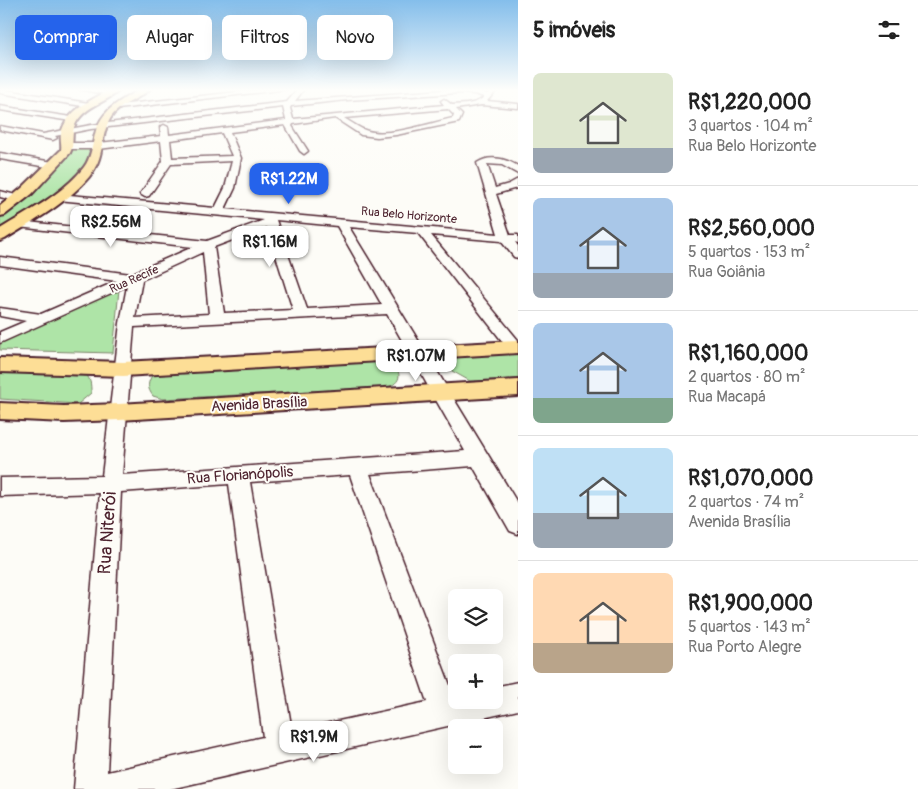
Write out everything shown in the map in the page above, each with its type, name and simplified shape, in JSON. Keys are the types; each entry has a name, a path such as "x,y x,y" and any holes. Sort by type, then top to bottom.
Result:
{"main road":[{"path":"0,212 20,199 66,151 70,126"},
{"path":"0,236 58,197 83,176 91,166 99,146 102,126"},
{"path":"0,365 123,369 517,347"},
{"name":"Avenida Brasília","path":"0,411 64,414 119,412 518,388"}],"street":[{"path":"67,140 102,126"},
{"path":"145,194 168,161 166,126"},
{"path":"0,128 99,146 255,126"},
{"path":"288,126 304,151"},
{"path":"352,126 364,133 384,135 428,126"},
{"path":"218,212 230,188 236,158 224,130"},
{"path":"0,156 53,165"},
{"path":"168,161 236,158"},
{"path":"518,171 502,162 482,163 505,238 518,254"},
{"path":"491,192 513,186 518,182"},
{"path":"0,194 20,199"},
{"name":"Rua Belo Horizonte","path":"58,197 218,212 269,219 341,223 518,239"},
{"path":"269,219 301,313"},
{"name":"Rua Recife","path":"0,338 269,219"},
{"path":"341,223 518,524"},
{"path":"18,224 208,246 217,318"},
{"path":"422,231 517,347"},
{"path":"0,261 135,279"},
{"name":"Rua Niterói","path":"90,789 110,484 127,323 135,279"},
{"path":"127,323 391,309"},
{"path":"0,312 43,319"},
{"name":"Rua Florianópolis","path":"0,487 110,484 479,458"},
{"path":"357,467 445,711"},
{"path":"238,474 280,748"},
{"path":"100,789 518,696"}],"green space":[{"path":"79,148 92,150 89,162 81,173 60,191 0,231 0,215 49,177 65,159 70,150"},
{"path":"119,289 113,353 0,350 0,339"},
{"path":"518,349 518,379 470,381 452,371 451,357 456,354"},
{"path":"388,360 398,370 399,378 388,387 163,399 153,396 148,385 153,374"},
{"path":"0,366 83,372 90,381 91,393 78,404 0,399"}]}
